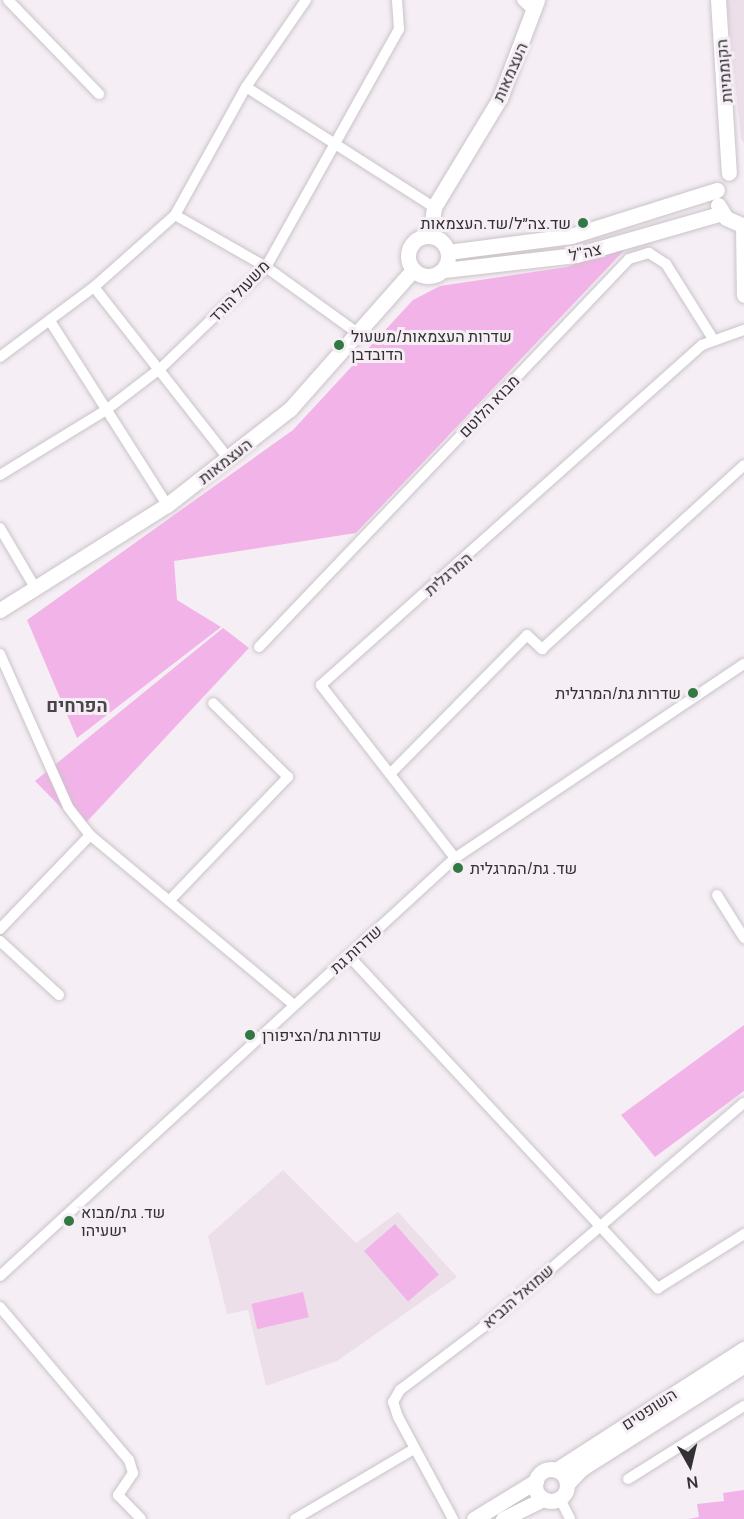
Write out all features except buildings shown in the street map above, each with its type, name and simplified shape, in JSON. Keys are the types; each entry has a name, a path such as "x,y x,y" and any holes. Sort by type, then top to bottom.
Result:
{"street":[{"path":"8,0 99,94"},
{"path":"0,357 94,287 175,215 246,87 306,0"},
{"name":"משעול הורד","path":"0,475 106,410 161,368 266,267 399,29 397,0"},
{"path":"522,0 535,6"},
{"name":"הקוממיות","path":"718,0 730,141 729,173"},
{"name":"העצמאות","path":"430,236 434,207 500,98 535,6"},
{"path":"246,87 434,207"},
{"name":"הקוממיות","path":"730,141 744,166"},
{"path":"744,166 729,173 717,190 722,213 743,226 744,295"},
{"name":"צה\"ל","path":"448,252 571,236 717,190"},
{"name":"צה\"ל","path":"444,270 576,255 722,213"},
{"path":"175,215 266,267 356,332"},
{"path":"430,236 448,252 444,270 428,277 412,270 411,245 430,236"},
{"name":"מבוא הלוטם","path":"259,647 629,259 649,254 666,264 713,339"},
{"name":"העצמאות","path":"0,610 36,590 167,505 229,459 314,386 356,332 412,270"},
{"path":"94,287 161,368 229,459"},
{"path":"50,321 167,505"},
{"name":"המרגלית","path":"455,858 321,685 713,339 744,330"},
{"path":"390,774 527,635 542,649 744,465"},
{"path":"0,528 36,590"},
{"path":"0,654 68,807 90,835 293,1005"},
{"name":"שדרות גת","path":"0,1276 455,858 744,664"},
{"path":"170,901 288,777 213,703"},
{"path":"0,929 90,835"},
{"path":"717,895 744,938"},
{"path":"0,941 59,995"},
{"path":"349,956 658,1288 744,1234"},
{"name":"שמואל הנביא","path":"453,1519 414,1449 393,1402 400,1390 482,1328 598,1225 744,1103"},
{"path":"0,1307 129,1460 133,1473 118,1495 141,1519"},
{"name":"השופטים","path":"556,1470 744,1349"},
{"name":"השופטים","path":"567,1484 581,1468 744,1365"},
{"path":"628,1479 744,1406"},
{"path":"295,1519 414,1449"},
{"path":"474,1519 536,1480 544,1471 556,1470 567,1484 560,1499"},
{"path":"536,1480 543,1499"},
{"path":"504,1519 543,1499 560,1499"},
{"path":"560,1499 570,1519"}],"shaded area":[{"path":"727,0 744,0 744,144 741,138"},
{"path":"632,242 356,533 174,561 177,600 221,627 77,738 27,620 293,430 413,300 440,286 567,267"},
{"path":"223,628 249,648 81,828 35,781"},
{"path":"744,1025 744,1091 655,1157 621,1115"},
{"path":"283,1170 356,1243 398,1212 457,1277 337,1361 266,1386 248,1310 227,1314 208,1236"},
{"path":"395,1224 439,1275 408,1301 364,1251"},
{"path":"303,1292 309,1317 257,1329 251,1304"},
{"path":"744,1490 744,1519 688,1519 699,1517 697,1504 724,1501 723,1493"}],"place":[{"name":"שד.צה״ל/שד.העצמאות","path":"583,223"},
{"name":"שדרות העצמאות/משעול הדובדבן","path":"339,345"},
{"name":"שדרות גת/המרגלית","path":"693,693"},
{"name":"שד. גת/המרגלית","path":"458,868"},
{"name":"שדרות גת/הציפורן","path":"250,1035"},
{"name":"שד. גת/מבוא ישעיהו","path":"69,1221"}],"district":[{"name":"הפרחים","path":"77,705"}]}
